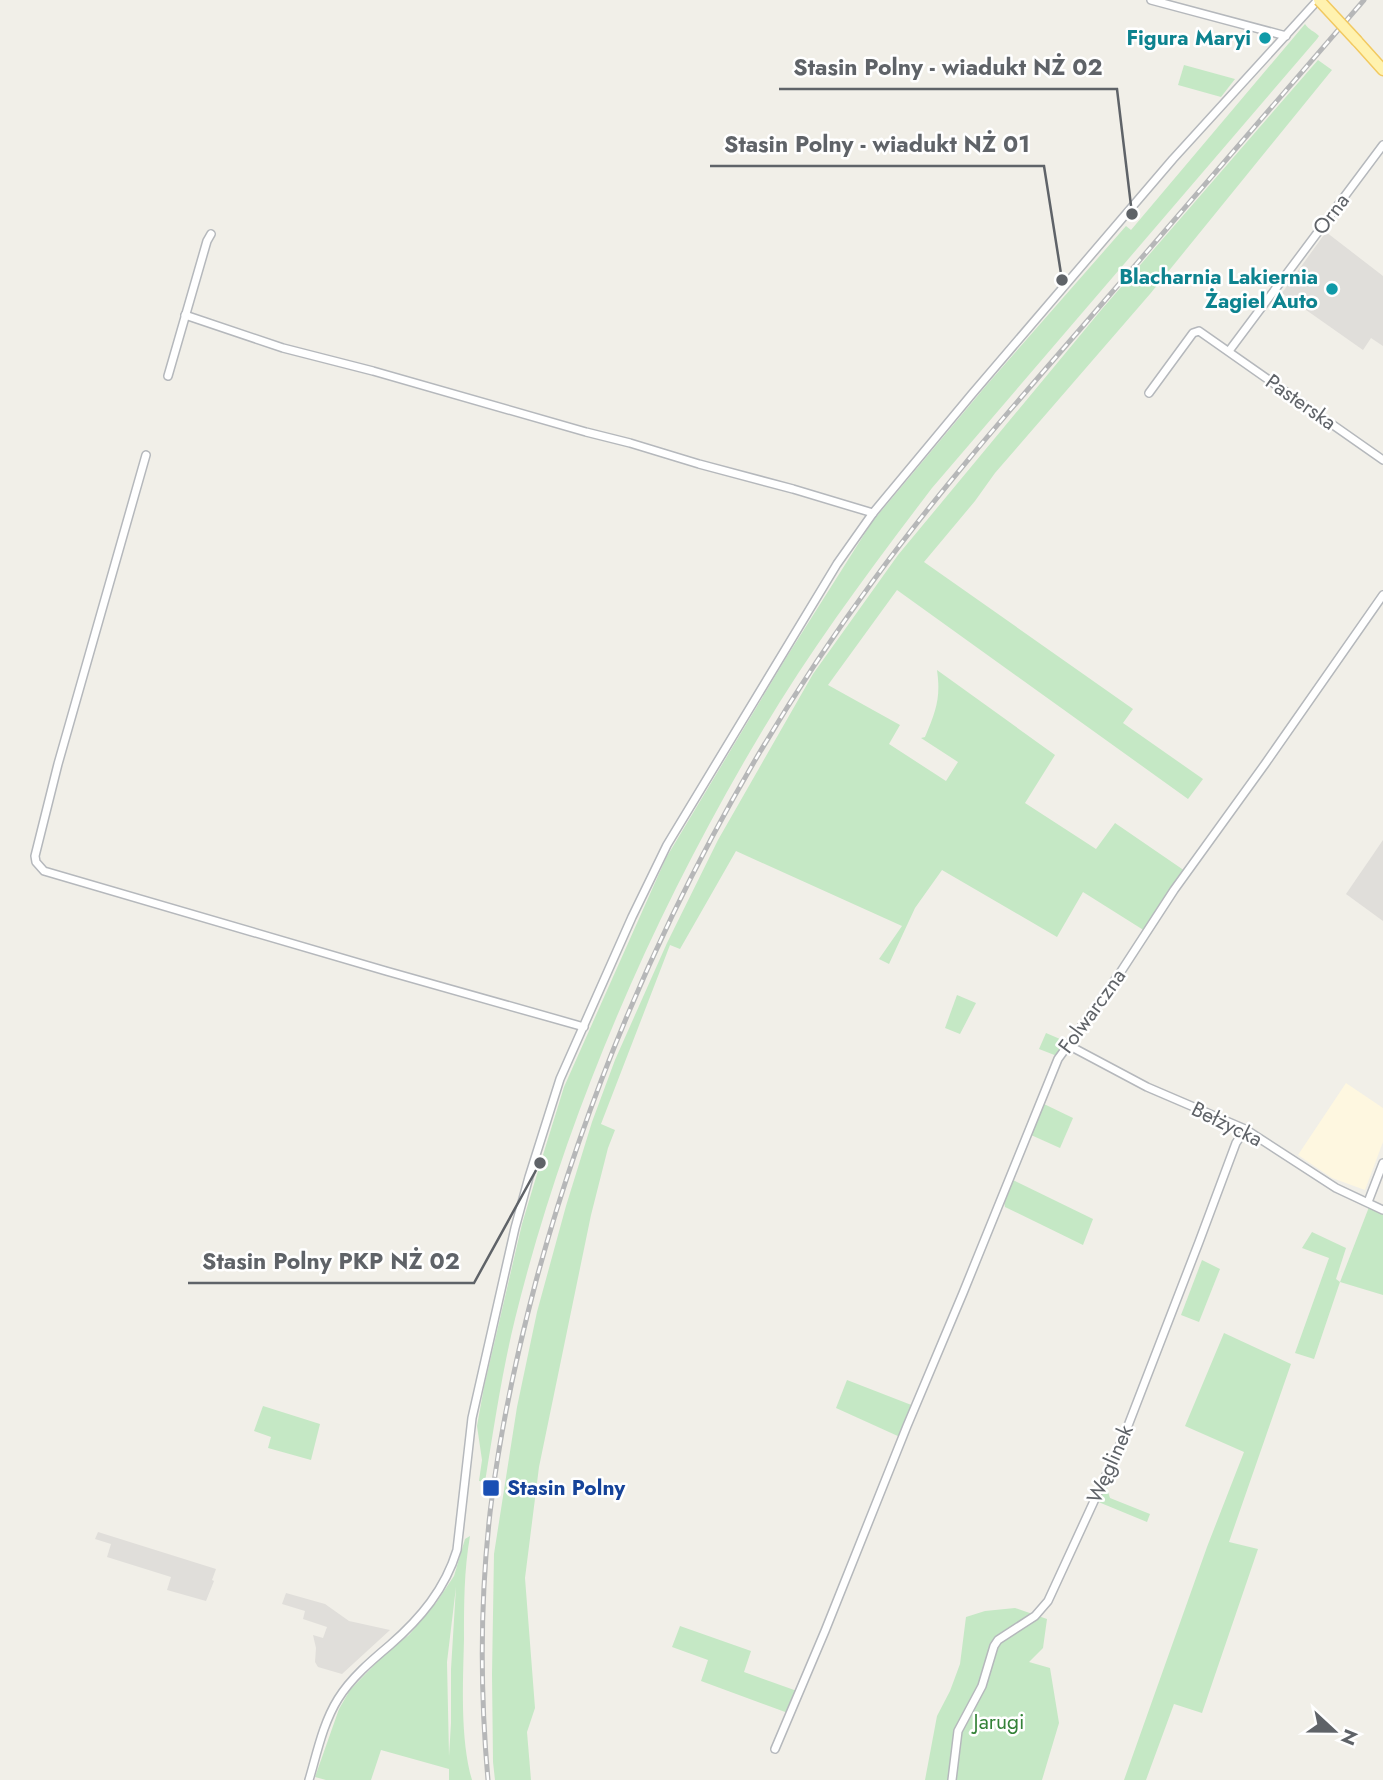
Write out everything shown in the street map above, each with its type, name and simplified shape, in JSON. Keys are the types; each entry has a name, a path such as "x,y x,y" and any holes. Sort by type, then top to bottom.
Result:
{"main road":[{"path":"1318,0 1383,70"}],"street":[{"path":"1151,0 1286,36"},
{"path":"309,1780 327,1721 337,1699 359,1673 425,1609 444,1584 451,1569 457,1550 472,1418 515,1228 560,1079 642,894 667,845 837,564 873,513 1173,159 1318,0"},
{"name":"Orna","path":"1228,351 1383,145"},
{"path":"168,376 211,234"},
{"path":"185,315 283,348 385,374 873,513"},
{"name":"Pasterska","path":"1149,393 1193,333 1199,331 1383,460"},
{"path":"146,455 58,764 35,856 36,862 44,871 584,1027"},
{"name":"Folwarczna","path":"775,1749 1058,1059 1383,595"},
{"name":"Bełżycka","path":"1068,1045 1147,1087 1248,1131 1328,1183 1383,1210"},
{"name":"Węglinek","path":"952,1780 958,1731 982,1686 995,1646 999,1640 1035,1616 1048,1601 1124,1436 1236,1143 1248,1131"},
{"path":"1368,1202 1383,1163"}],"shaded area":[{"path":"1326,232 1383,276 1383,346 1371,338 1363,350 1282,293"},
{"path":"1383,840 1383,921 1346,894"},
{"path":"1346,1083 1383,1108 1383,1142 1365,1190 1332,1178 1298,1155"},
{"path":"98,1532 216,1569 206,1601 167,1590 171,1577 107,1557 111,1544 95,1539"},
{"path":"286,1593 325,1604 349,1621 390,1630 342,1674 318,1667 315,1662 313,1635 323,1638 327,1627 303,1619 305,1611 282,1604"}],"green space":[{"path":"1305,24 1319,36 1317,39 932,488 843,608 801,670 722,801 649,944 617,1017 559,1167 515,1319 485,1482 479,1481 482,1460 477,1426 484,1387 534,1184 564,1087 666,858 786,658 872,522 985,387 1126,226 1131,230"},
{"path":"1318,60 1332,70 1150,294 995,473 924,562 1133,709 1123,723 1203,779 1188,799 897,590 828,685 900,725 889,744 946,781 958,762 921,738 925,737 937,704 937,670 1055,755 1025,803 1096,849 1115,823 1185,871 1145,931 1083,892 1057,937 942,870 915,908 889,964 879,959 902,926 736,851 680,949 670,945 601,1124 615,1130 591,1215 539,1467 525,1578 535,1708 527,1732 531,1780 495,1780 492,1674 494,1554 517,1407 537,1312 592,1122 615,1060 667,943 718,840 813,674 898,555 1102,309"},
{"path":"1184,65 1235,79 1221,97 1178,85"},
{"path":"957,995 976,1003 960,1034 945,1028"},
{"path":"1046,1033 1067,1042 1057,1056 1039,1049"},
{"path":"1044,1104 1073,1118 1060,1148 1031,1135"},
{"path":"1013,1180 1093,1219 1083,1245 1005,1207 1004,1202"},
{"path":"1369,1207 1383,1213 1383,1295 1340,1282"},
{"path":"1312,1232 1346,1248 1336,1279 1340,1282 1314,1359 1295,1353 1329,1258 1302,1248"},
{"path":"1202,1260 1220,1269 1199,1322 1181,1315"},
{"path":"1224,1333 1291,1364 1229,1542 1258,1549 1202,1713 1174,1704 1146,1780 1124,1780 1207,1547 1244,1452 1185,1426"},
{"path":"847,1380 914,1406 900,1437 836,1408"},
{"path":"263,1406 320,1424 311,1460 268,1448 271,1437 254,1431"},
{"path":"1105,1482 1110,1482 1107,1489 1110,1498 1150,1514 1147,1522 1096,1501"},
{"path":"470,1536 465,1587 463,1710 472,1780 449,1780 449,1769 381,1750 371,1780 326,1780 315,1777 339,1709 350,1690 387,1652 409,1635 436,1603 454,1576 465,1539","holes":["456,1587 451,1723 449,1756 447,1662"]},
{"name":"Jarugi","path":"1015,1608 1047,1619 1043,1648 1029,1662 1050,1668 1059,1723 1042,1780 925,1780 937,1716 960,1664 966,1617 985,1611"},
{"path":"680,1626 751,1651 744,1672 797,1691 788,1713 701,1681 708,1660 672,1647"}],"railway":[{"path":"488,1780 482,1680 484,1580 494,1484 515,1367 536,1281 564,1187 596,1095 672,916 765,744 817,661 873,581 1001,420 1364,0"}],"place":[{"name":"Figura Maryi","path":"1265,38"},
{"name":"Stasin Polny - wiadukt NŻ 02","path":"1132,214"},
{"name":"Stasin Polny - wiadukt NŻ 01","path":"1062,280"},
{"name":"Blacharnia Lakiernia Żagiel Auto","path":"1332,289"},
{"name":"Stasin Polny PKP NŻ 02","path":"540,1163"},
{"name":"Stasin Polny","path":"491,1488"}]}
